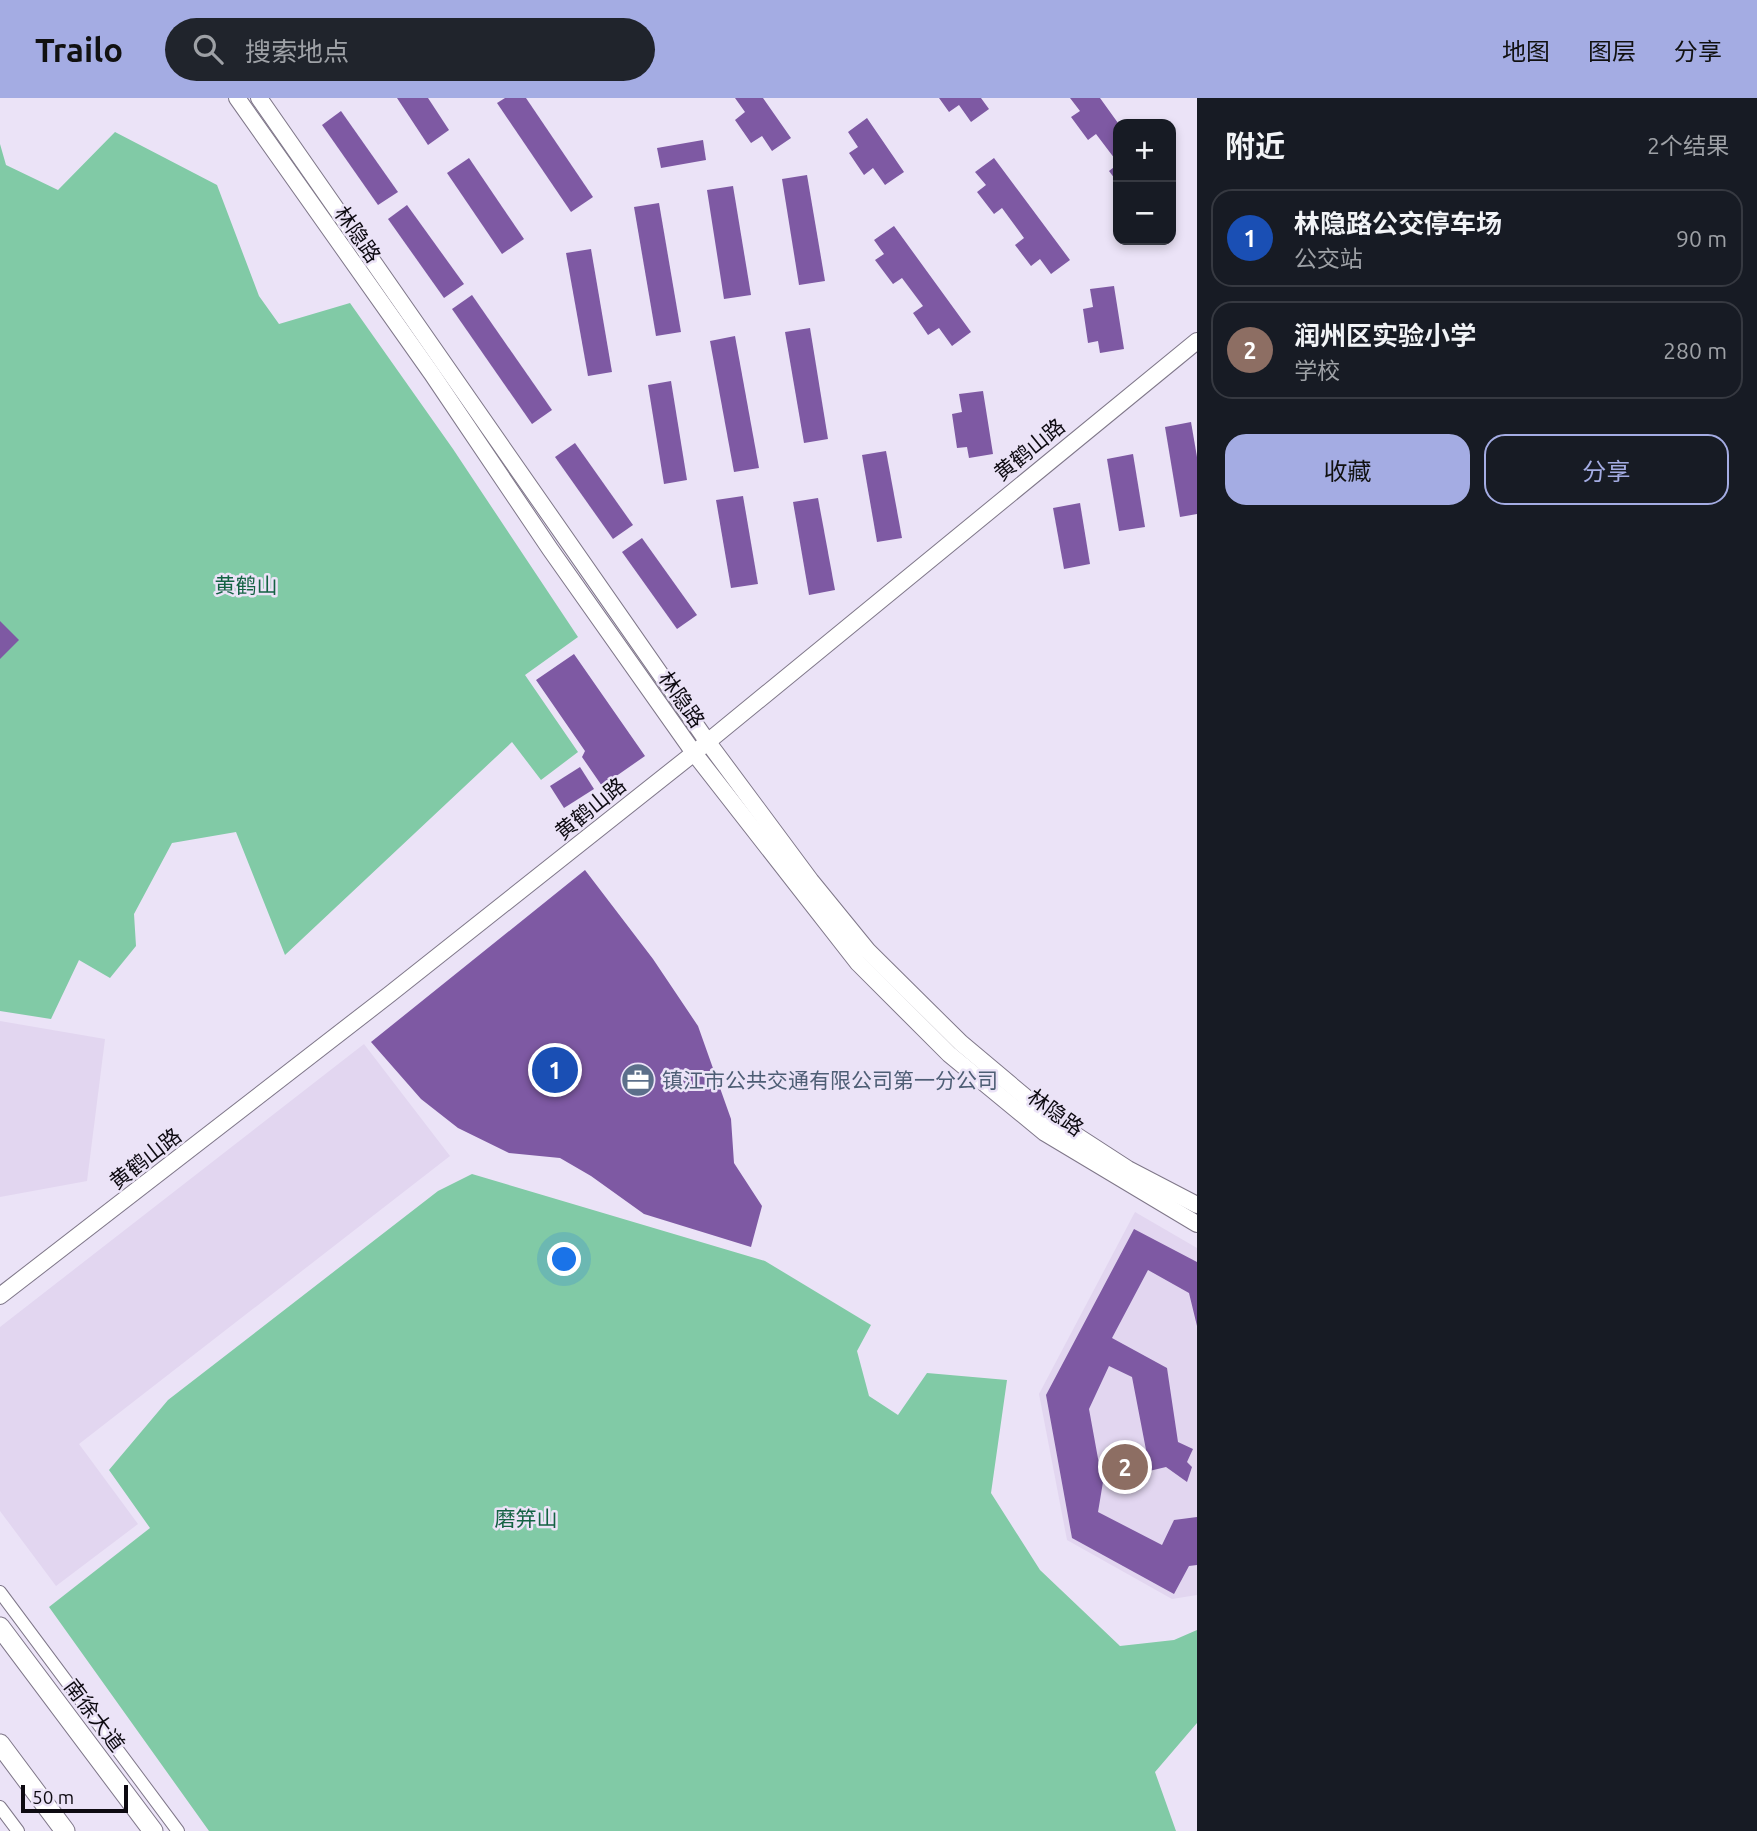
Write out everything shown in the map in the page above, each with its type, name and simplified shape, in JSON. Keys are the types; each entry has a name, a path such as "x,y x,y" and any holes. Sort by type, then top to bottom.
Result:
{"main road":[{"name":"南徐大道","path":"0,1628 153,1831"},
{"path":"0,1744 65,1831"}],"street":[{"name":"林隐路","path":"237,98 694,753 858,963 949,1054 1045,1133 1197,1224"},
{"name":"林隐路","path":"258,98 707,741 811,881 868,951 961,1043 1054,1121 1128,1169 1197,1205"},
{"name":"黄鹤山路","path":"0,1296 390,994 694,753 1197,341"},
{"path":"0,1592 178,1831"},
{"path":"0,1807 18,1831"}],"shaded area":[{"path":"0,1021 105,1039 87,1181 0,1197"},
{"path":"364,1044 450,1156 79,1444 138,1524 56,1586 0,1511 0,1327"},
{"path":"1135,1212 1197,1248 1197,1595 1172,1599 1067,1540 1039,1394"}],"green space":[{"name":"黄鹤山","path":"115,132 217,185 259,296 279,324 350,303 453,449 578,637 525,675 578,752 541,780 512,742 285,955 236,832 172,843 134,914 136,946 110,978 79,960 51,1019 0,1011 0,144 6,165 58,190"},
{"name":"磨笄山","path":"472,1174 765,1261 871,1325 857,1351 869,1396 898,1415 927,1373 1007,1380 991,1493 1040,1570 1120,1646 1174,1640 1197,1630 1197,1723 1155,1772 1176,1831 209,1831 49,1607 150,1528 109,1470 168,1400 438,1191"}],"building":[{"path":"397,98 428,98 449,130 428,145"},
{"path":"505,98 526,98 593,197 571,212 497,103"},
{"path":"735,98 763,98 791,138 772,151 762,136 751,143 735,120 745,112"},
{"path":"939,98 981,98 989,109 971,122 959,105 949,112"},
{"path":"1070,98 1100,98 1115,119 1113,119 1113,156 1096,134 1088,140 1071,117 1080,111"},
{"path":"341,111 398,192 378,205 322,125"},
{"path":"867,118 904,172 885,185 873,168 864,175 849,153 858,147 848,132"},
{"path":"703,140 706,160 661,168 657,148"},
{"path":"469,158 524,239 502,254 447,173"},
{"path":"994,158 1070,260 1051,274 1040,259 1031,266 1015,245 1024,238 1002,208 994,214 977,192 986,185 975,172"},
{"path":"807,175 825,281 799,285 782,179"},
{"path":"733,186 751,295 724,299 707,190"},
{"path":"659,203 681,332 656,336 634,207"},
{"path":"407,205 464,284 444,298 388,219"},
{"path":"894,226 971,332 952,346 939,328 928,335 913,313 923,306 902,278 893,284 875,260 884,254 874,240"},
{"path":"591,249 612,372 588,376 566,253"},
{"path":"1114,286 1124,349 1100,353 1098,341 1088,343 1083,309 1093,307 1090,289"},
{"path":"472,295 552,410 532,424 452,309"},
{"path":"810,328 828,439 804,443 785,332"},
{"path":"735,336 759,468 734,472 710,341"},
{"path":"671,381 687,480 664,484 648,385"},
{"path":"983,391 993,454 969,458 967,447 957,448 952,414 962,412 959,394"},
{"path":"1191,422 1197,457 1197,514 1180,517 1165,427"},
{"path":"575,443 633,525 613,539 555,457"},
{"path":"886,451 902,538 877,542 862,455"},
{"path":"1133,454 1145,527 1119,531 1107,459"},
{"path":"743,496 758,584 731,588 716,500"},
{"path":"818,498 835,590 809,595 793,502"},
{"path":"1080,503 1090,564 1064,569 1053,508"},
{"path":"642,538 697,615 677,629 622,552"},
{"path":"0,621 19,640 0,659"},
{"path":"574,654 645,756 602,786 582,757 585,751 536,680"},
{"path":"580,767 594,789 564,808 550,786"},
{"path":"585,870 653,959 698,1026 731,1119 734,1163 762,1206 751,1247 644,1214 591,1176 560,1158 509,1153 458,1128 421,1099 371,1042"},
{"path":"1134,1229 1197,1262 1197,1326 1189,1293 1148,1270 1112,1338 1167,1368 1178,1442 1193,1449 1187,1462 1192,1467 1187,1482 1166,1467 1103,1482 1098,1512 1162,1545 1174,1520 1197,1517 1197,1565 1189,1566 1174,1594 1072,1538 1046,1395","holes":["1109,1366 1132,1377 1147,1455 1099,1464 1089,1409"]}],"place":[{"name":"林隐路公交停车场","path":"555,1070"},
{"name":"镇江市公共交通有限公司第一分公司","path":"638,1080"},
{"name":"润州区实验小学","path":"1125,1467"}]}
